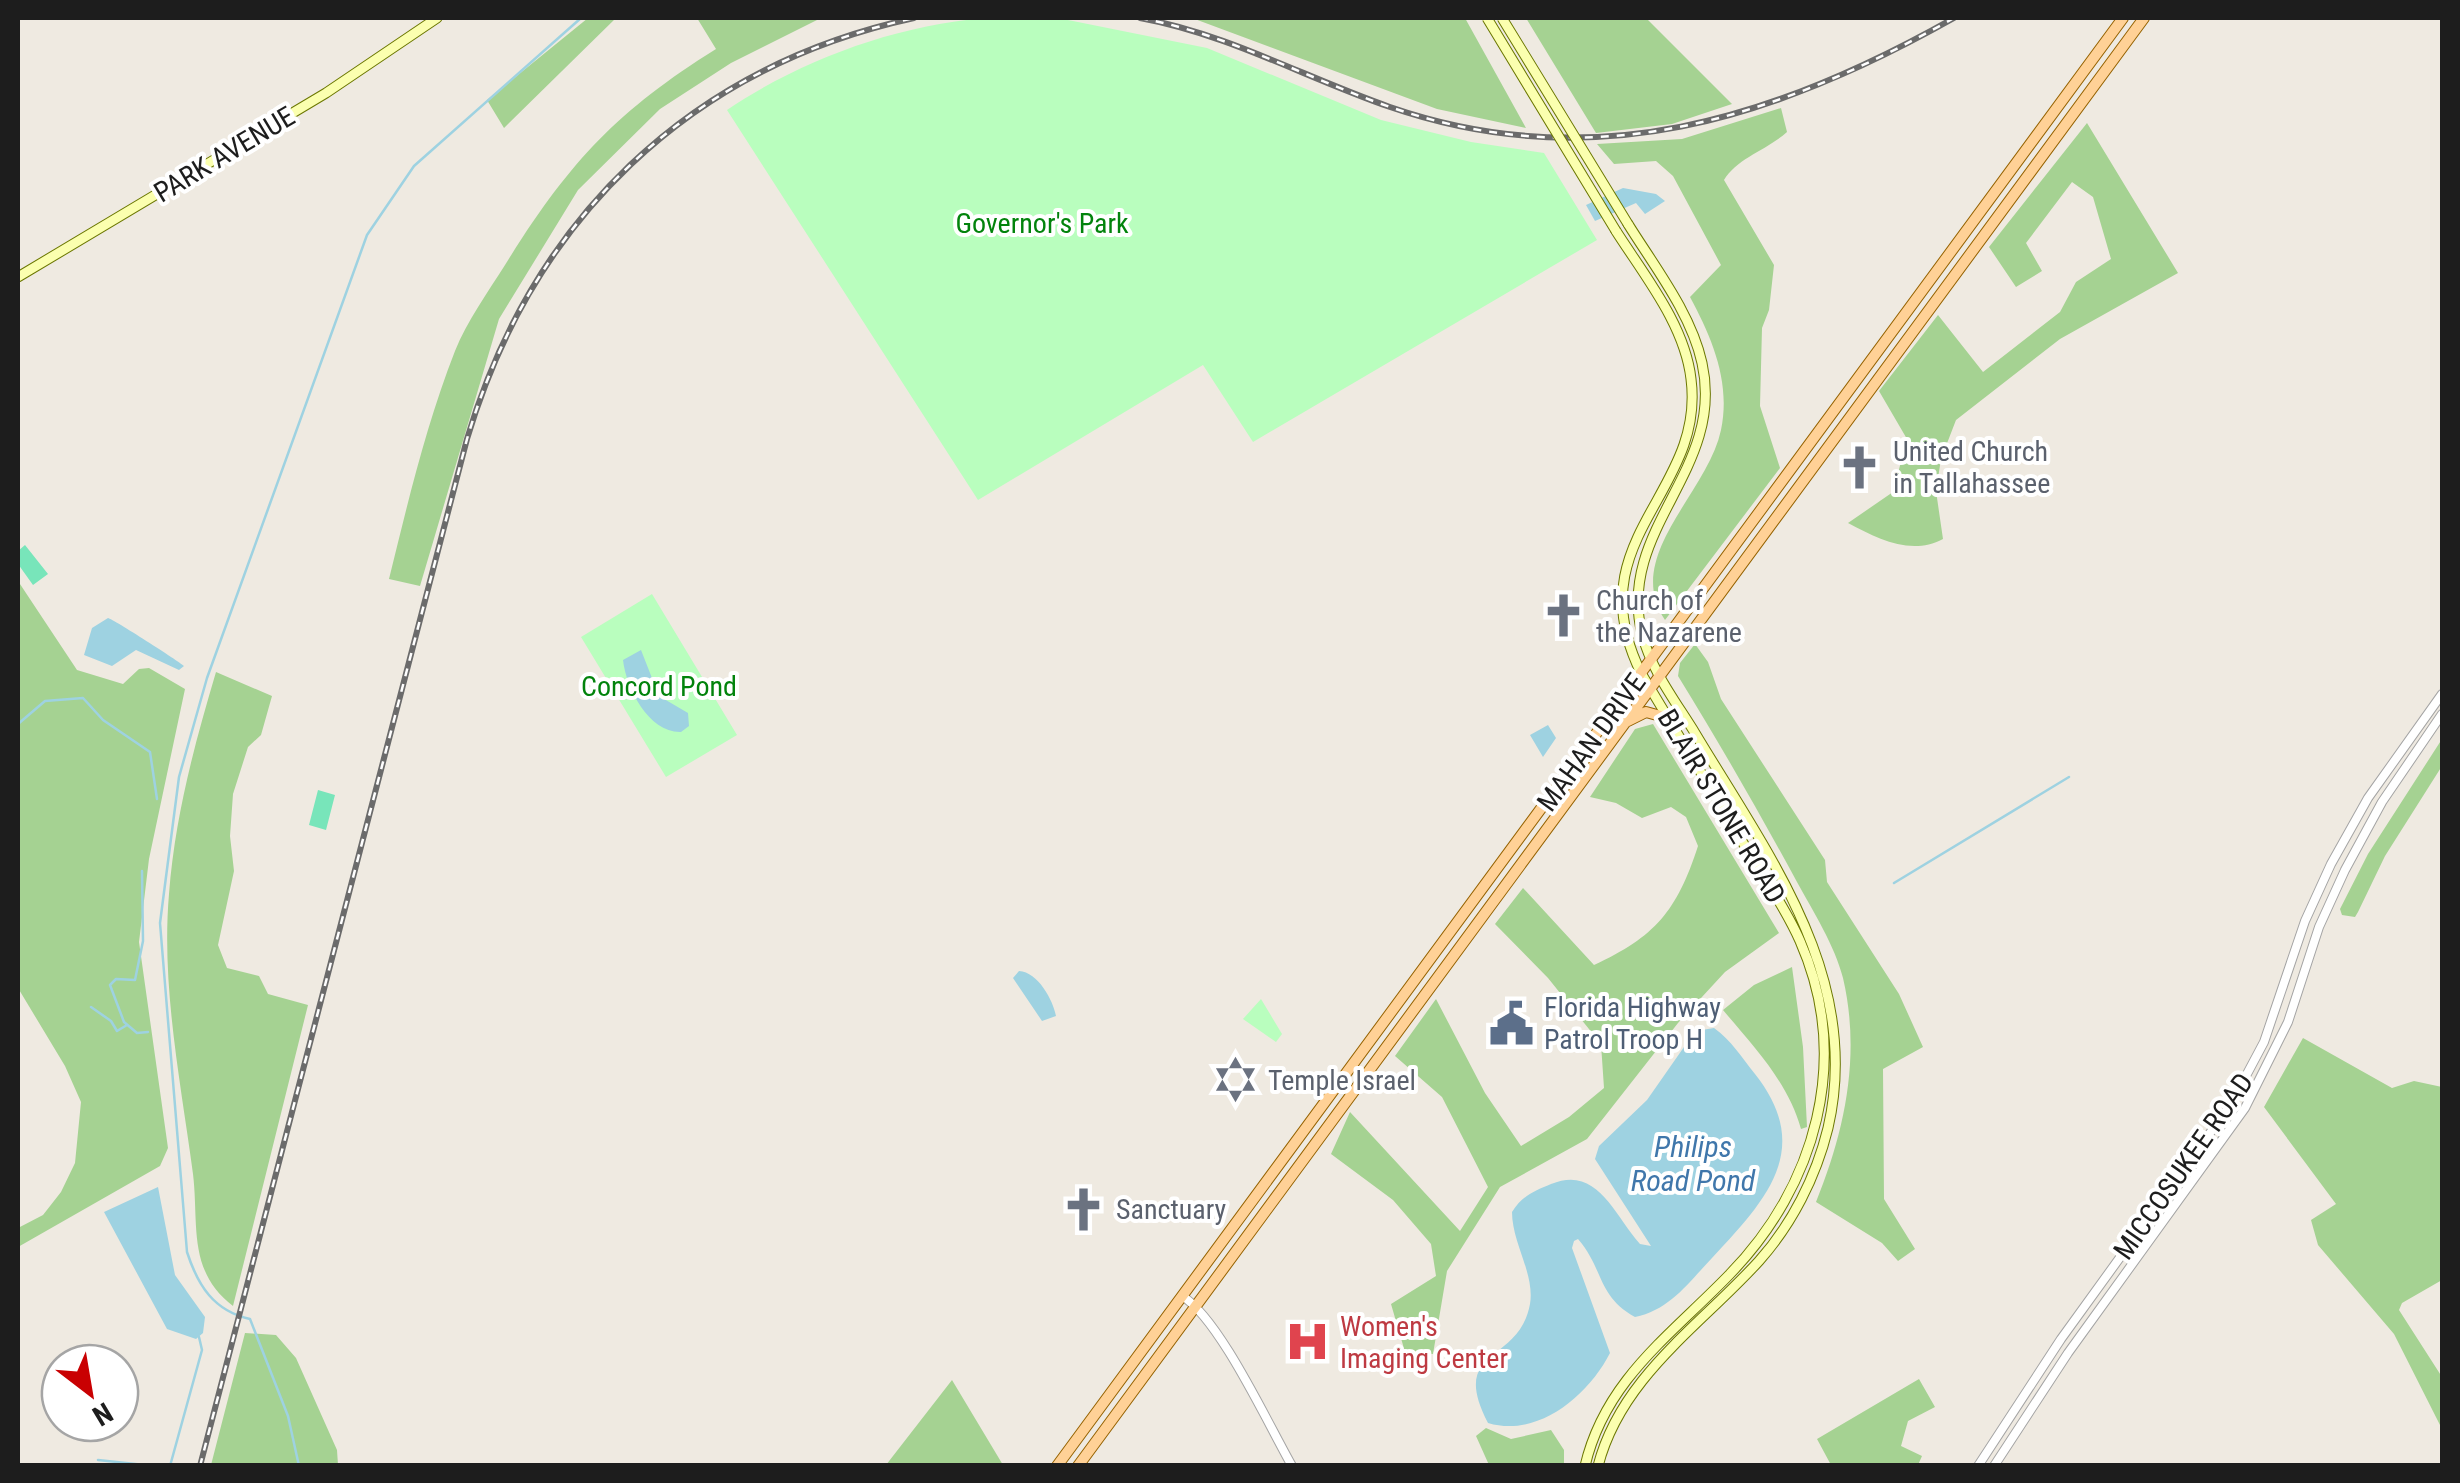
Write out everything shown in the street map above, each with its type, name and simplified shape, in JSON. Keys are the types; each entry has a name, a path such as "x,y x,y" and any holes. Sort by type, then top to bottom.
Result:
{"main road":[{"name":"PARK AVENUE","path":"18,277 326,93 437,18"},
{"name":"BLAIR STONE ROAD","path":"1488,18 1683,346 1690,368 1693,403 1684,447 1642,520 1626,563 1623,615 1642,673 1801,942 1821,1012 1823,1083 1805,1162 1778,1216 1749,1254 1622,1382 1598,1424 1584,1466"},
{"name":"BLAIR STONE ROAD","path":"1502,18 1666,286 1702,362 1705,418 1698,451 1654,530 1639,574 1641,627 1659,674 1762,845 1815,944 1831,1000 1836,1071 1828,1128 1798,1206 1761,1259 1635,1388 1611,1426 1598,1466"},
{"name":"MAHAN DRIVE","path":"1058,1466 2123,18"},
{"name":"MAHAN DRIVE","path":"1078,1466 2144,18"},
{"path":"1956,244 1969,254"},
{"path":"1654,293 1666,286"},
{"path":"1842,399 1855,408"},
{"path":"1684,447 1698,451"},
{"path":"1626,563 1639,574"},
{"path":"1641,627 1656,635 1674,630"},
{"path":"1623,724 1646,712 1668,718"},
{"path":"1256,1197 1270,1204"}],"street":[{"name":"MICCOSUKEE ROAD","path":"1978,1466 2061,1339 2224,1114 2264,1042 2331,864 2368,798 2442,694"},
{"name":"MICCOSUKEE ROAD","path":"1994,1466 2093,1318 2235,1123 2278,1045 2319,927 2351,857 2442,714"},
{"path":"2224,1114 2235,1123"},
{"path":"1182,1296 1196,1304 1292,1466"}],"green space":[{"path":"588,18 616,18 504,128 487,100"},
{"path":"697,18 821,18 731,63 660,109 578,190 499,319 420,586 389,579 426,435 465,329 528,229 596,143 649,95 716,49"},
{"name":"Governor's Park","path":"984,18 1058,18 1207,48 1381,120 1471,142 1544,153 1597,240 1253,442 1203,365 978,500 727,110 786,76 850,48 916,29"},
{"path":"1192,18 1465,18 1526,128 1437,109"},
{"path":"1526,18 1646,18 1732,104 1672,124 1596,133"},
{"path":"1781,108 1787,132 1737,166 1724,180 1774,265 1769,310 1762,328 1760,406 1780,468 1665,620 1655,596 1654,572 1660,548 1713,454 1721,430 1723,395 1718,361 1690,297 1721,265 1673,176 1656,161 1614,164 1597,144 1682,139"},
{"path":"2087,123 2178,273 2060,339 1956,420 1941,459 1936,491 1943,539 1907,546 1883,540 1848,523 1893,492 1907,439 1879,391 1938,315 1983,372 2060,312 2076,282 2111,259 2093,197 2072,182 2026,243 2042,271 2016,287 1989,247"},
{"path":"25,545 48,574 33,585 18,564 18,551"},
{"path":"18,581 77,670 123,684 139,669 149,668 185,689 149,859 139,942 168,1148 160,1166 18,1247 18,1228 43,1215 61,1192 75,1163 81,1102 65,1066 18,988"},
{"name":"Concord Pond","path":"652,594 737,735 666,777 581,637"},
{"path":"1695,644 1708,662 1721,699 1825,860 1827,882 1899,994 1923,1047 1883,1069 1884,1199 1915,1249 1898,1261 1882,1243 1816,1202 1835,1148 1847,1092 1850,1036 1843,978 1816,917 1678,676 1680,663"},
{"path":"216,672 272,696 261,735 248,747 233,794 230,836 234,871 218,945 227,968 259,976 268,994 308,1005 233,1306 208,1278 198,1246 193,1174 174,1035 167,929 181,809"},
{"path":"1653,724 1779,933 1725,972 1678,1023 1587,1139 1500,1187 1447,1271 1433,1354 1405,1352 1391,1304 1436,1276 1431,1244 1393,1200 1331,1154 1350,1112 1460,1231 1488,1187 1442,1097 1395,1056 1436,999 1485,1093 1521,1146 1569,1117 1604,1088 1601,1044 1548,978 1495,924 1523,888 1594,965 1633,944 1661,919 1681,888 1698,846 1686,817 1671,807 1642,818 1616,803 1590,797 1635,729"},
{"path":"2442,739 2442,766 2385,856 2355,917 2342,915 2340,909 2368,854"},
{"path":"318,790 335,795 326,830 309,825"},
{"path":"1792,967 1803,1047 1807,1127 1801,1129 1779,1080 1723,1010 1754,985"},
{"path":"1261,999 1282,1034 1276,1042 1243,1019"},
{"path":"2303,1038 2392,1088 2414,1081 2442,1087 2442,1280 2402,1303 2399,1310 2442,1377 2442,1429 2394,1334 2318,1245 2311,1220 2336,1204 2264,1107"},
{"path":"245,1333 276,1335 296,1358 337,1450 338,1465 211,1465"},
{"path":"1919,1379 1935,1407 1908,1421 1901,1446 1922,1456 1918,1465 1831,1465 1817,1439"},
{"path":"952,1380 1003,1465 886,1465"},
{"path":"1486,1428 1511,1439 1551,1430 1564,1450 1564,1465 1489,1465 1476,1436"}],"water":[{"path":"1623,188 1656,194 1665,201 1645,214 1636,203 1595,221 1586,205"},
{"path":"108,618 184,666 179,670 136,650 112,666 84,655 92,628"},
{"path":"641,650 659,696 688,713 689,726 681,732 659,725 634,695 623,660"},
{"path":"1548,725 1556,738 1543,757 1530,735"},
{"path":"1019,971 1038,981 1056,1016 1042,1021 1013,978"},
{"name":"Philips Road Pond","path":"1714,1028 1755,1074 1772,1101 1781,1126 1782,1150 1765,1194 1678,1294 1659,1308 1635,1317 1614,1300 1586,1250 1578,1239 1574,1241 1572,1248 1610,1353 1589,1384 1560,1410 1525,1424 1488,1423 1476,1380 1481,1368 1513,1338 1530,1304 1529,1281 1512,1212 1539,1189 1567,1180 1581,1181 1603,1195 1640,1244 1651,1246 1595,1159 1599,1146 1647,1100 1684,1047 1702,1030"},
{"path":"158,1187 175,1275 205,1317 203,1333 196,1339 167,1329 104,1212"}],"waterway":[{"path":"299,1466 288,1416 250,1319 227,1310 209,1295 187,1252 160,923 179,777 207,678 367,235 414,166 581,18"},
{"path":"18,724 45,701 83,698 103,720 150,752 157,799"},
{"path":"1894,883 2069,777"},
{"path":"142,871 143,941 135,980 116,979 110,985 124,1022 137,1033 148,1032"},
{"path":"91,1007 111,1021 117,1031 127,1025"},
{"path":"170,1466 202,1350 199,1337"},
{"path":"98,1460 154,1466"}],"railway":[{"path":"200,1466 467,439 496,360 533,288 578,222 630,165 691,115 758,74 833,41 914,18"},
{"path":"1140,18 1236,46 1390,107 1465,127 1539,137 1610,136 1681,127 1750,109 1887,54 1954,18"}],"place":[{"name":"United Church in Tallahassee","path":"1860,467"},
{"name":"Church of the Nazarene","path":"1563,616"},
{"name":"Florida Highway Patrol Troop H","path":"1511,1023"},
{"name":"Temple Israel","path":"1235,1080"},
{"name":"Sanctuary","path":"1083,1209"},
{"name":"Women's Imaging Center","path":"1307,1342"}]}
